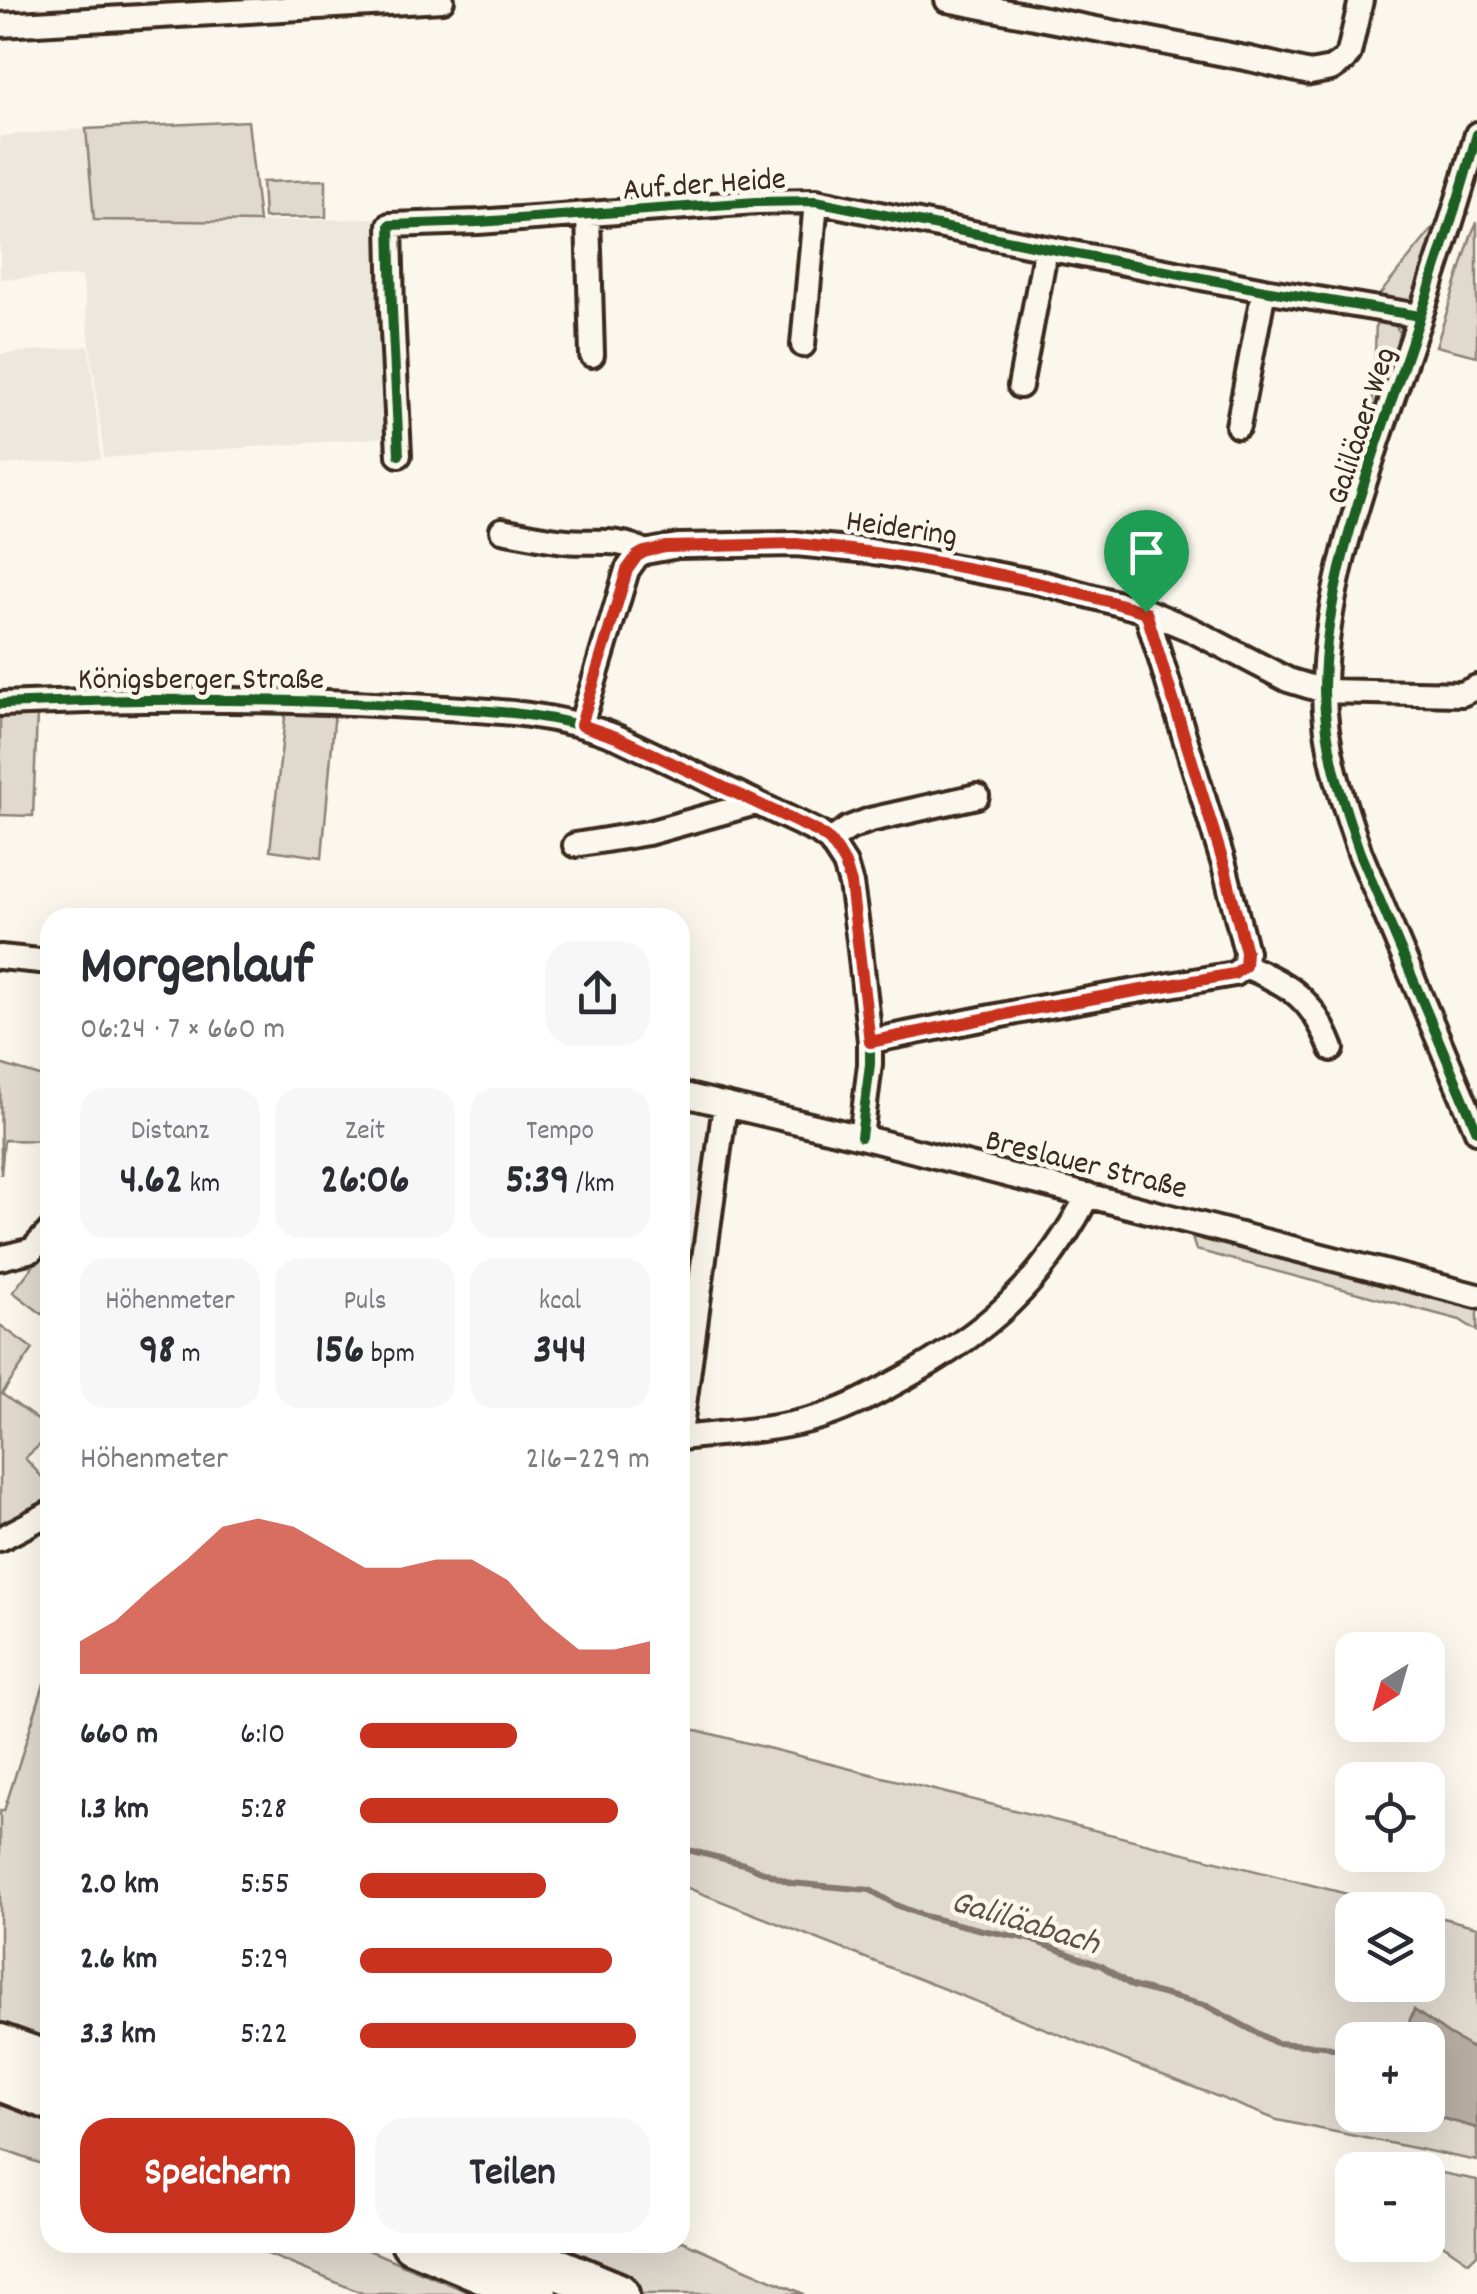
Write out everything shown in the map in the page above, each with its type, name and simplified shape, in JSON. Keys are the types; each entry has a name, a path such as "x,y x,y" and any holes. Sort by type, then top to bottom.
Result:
{"highway":[{"path":"0,2044 40,2060"},
{"path":"0,2080 40,2095"},
{"path":"438,2253 536,2294"},
{"path":"520,2253 618,2294"}],"street":[{"path":"0,25 442,0"},
{"path":"947,0 1310,73 1338,66 1348,53 1361,0"},
{"name":"Galiläaer Weg","path":"1477,134 1371,462 1337,584 1324,691 1329,745 1351,827 1477,1131"},
{"path":"1452,218 1477,195"},
{"name":"Auf der Heide","path":"803,345 816,200"},
{"name":"Auf der Heide","path":"399,455 390,225 816,200 1264,290 1420,316"},
{"name":"Auf der Heide","path":"588,215 592,355"},
{"path":"1020,386 1046,248"},
{"path":"1238,426 1264,290"},
{"name":"Heidering","path":"502,530 564,541 618,542 644,552 678,546 796,544 870,551 1042,583 1146,612 1192,630 1288,680 1324,691 1472,693"},
{"path":"644,552 627,570 581,725 619,738 830,841 845,864 851,884 870,1042 861,1137"},
{"path":"870,1042 1234,974 1245,966 1246,952 1224,865 1146,612"},
{"name":"Königsberger Straße","path":"0,704 367,704 514,712 581,725"},
{"path":"830,841 870,820 976,796"},
{"path":"575,845 648,833 756,802"},
{"path":"0,957 40,961"},
{"path":"1245,966 1278,979 1298,994 1318,1017 1332,1049"},
{"name":"Breslauer Straße","path":"690,1097 1477,1296"},
{"path":"690,1363 725,1106"},
{"path":"690,1435 774,1428 811,1420 845,1409 927,1366 1007,1308 1037,1276 1070,1230 1088,1195"},
{"path":"0,1258 32,1250 40,1242"},
{"path":"0,1539 40,1518"}],"shaded area":[{"path":"248,121 259,222 94,220 86,129"},
{"path":"86,129 95,220 259,222 378,218 388,437 104,458 82,276 0,279 0,136"},
{"path":"326,180 326,217 264,218 262,182"},
{"path":"1438,222 1412,297 1405,303 1376,299"},
{"path":"1477,222 1477,356 1436,346"},
{"path":"1376,320 1393,324 1401,338 1367,445 1374,387"},
{"path":"89,346 101,459 0,465 0,354"},
{"path":"286,709 335,710 322,857 270,850"},
{"path":"37,714 33,816 0,815 0,715"},
{"path":"0,1064 40,1076 40,1141 4,1140 1,1175"},
{"path":"1191,1235 1477,1306 1477,1331 1460,1320 1196,1250"},
{"path":"40,1257 40,1312 13,1292"},
{"path":"0,1325 33,1349 2,1394 40,1422 40,1445 25,1458 40,1475 40,1509 0,1531"},
{"path":"40,1697 40,2047 0,2032 0,1811 4,1811"},
{"path":"690,1729 1339,1892 1335,1892 1335,2002 1445,2002 1445,1919 1477,1927 1477,2051 1445,2032 1445,2022 1431,2022 1414,2010 1409,2022 1335,2022 1335,2132 1277,2120 690,1889"},
{"path":"1414,2010 1431,2022 1409,2022"},
{"path":"1445,2032 1477,2051 1477,2128 1445,2119"},
{"path":"0,2100 40,2115 40,2163 0,2149"},
{"path":"1445,2119 1477,2128 1477,2161 1336,2132 1445,2132"},
{"path":"1445,2173 1477,2180 1477,2254 1469,2262 1445,2246"},
{"path":"690,2244 804,2294 638,2294 541,2253 690,2253"},
{"path":"265,2253 376,2253 473,2294 364,2294"}],"waterway":[{"name":"Galiläabach","path":"690,1850 744,1864 791,1883 870,1890 924,1916 1029,1939 1102,1966 1132,1986 1207,2006 1276,2043 1335,2049"}],"cycle path":[{"path":"1477,134 1346,544 1330,617 1324,690 1331,752 1360,853 1477,1131"},
{"path":"399,455 390,225 816,201 1264,290 1420,316"},
{"path":"0,704 308,701 542,717 619,738 818,832 830,841 845,864 859,940 870,1041 861,1137"}],"route":[{"path":"796,544 870,551 1042,583 1146,612 1224,865 1246,952 1245,966 1234,974 870,1042 851,884 845,864 830,841 619,738 581,725 627,570 637,556 654,549 796,544"}]}
